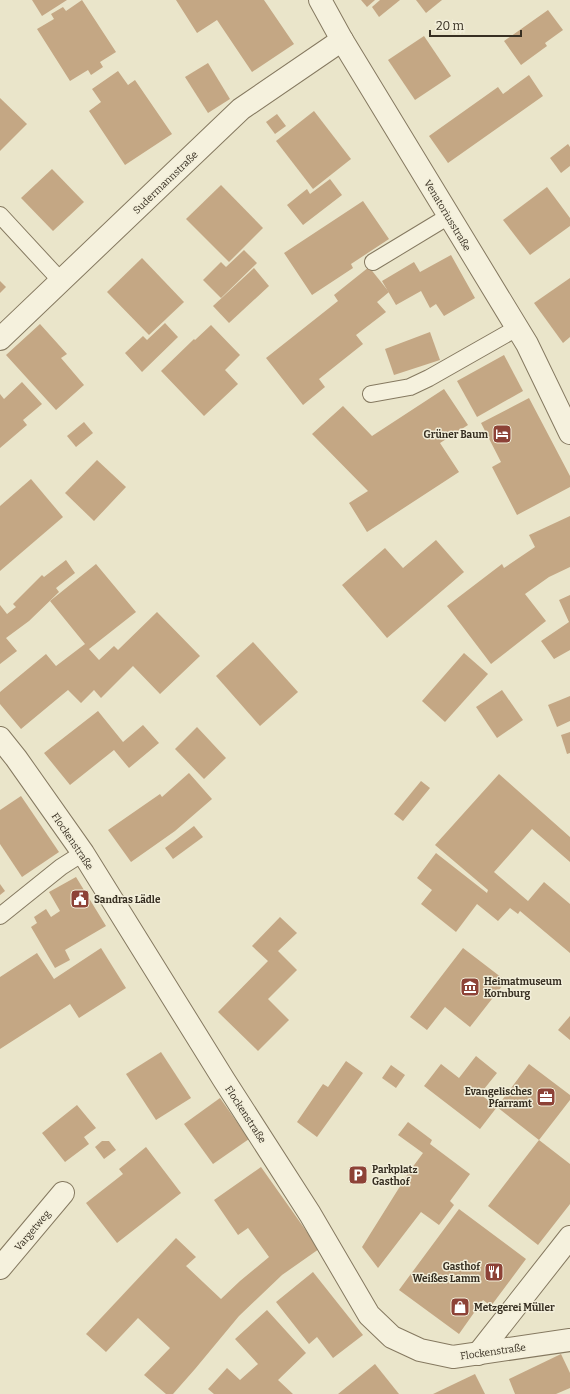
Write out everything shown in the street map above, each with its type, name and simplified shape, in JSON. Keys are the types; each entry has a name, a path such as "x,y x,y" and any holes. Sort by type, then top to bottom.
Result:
{"street":[{"name":"Venatoriusstraße","path":"320,0 342,40 527,344 570,433"},
{"name":"Sudermannstraße","path":"0,339 241,109 342,40"},
{"name":"Flockenstraße","path":"0,738 16,758 83,853 224,1080 310,1214 369,1315 392,1337 420,1350 453,1357 570,1340"},
{"name":"Vargetweg","path":"0,1268 63,1193"},
{"path":"478,1354 570,1237"}],"lane":[{"path":"0,215 61,281"},
{"path":"373,262 449,216"},
{"path":"371,394 410,387 429,378 517,328"},
{"path":"0,916 61,867 83,853"}],"building":[{"path":"32,0 67,0 42,16"},
{"path":"82,0 116,52 100,62 103,67 91,75 88,70 70,81 37,29 54,19 51,14 63,7 66,11"},
{"path":"176,0 264,0 294,44 252,72 217,20 197,33"},
{"path":"361,0 375,0 367,7"},
{"path":"380,0 400,0 379,17 372,7"},
{"path":"416,0 442,0 426,13"},
{"path":"548,10 563,30 545,43 547,46 521,65 504,41"},
{"path":"424,36 451,76 415,100 388,60"},
{"path":"208,63 230,99 208,113 185,77"},
{"path":"118,71 128,85 135,80 172,134 125,165 89,111 101,102 92,89"},
{"path":"529,75 543,96 448,163 429,136 498,87 503,94"},
{"path":"0,98 27,124 0,151"},
{"path":"314,111 351,159 313,189 276,141"},
{"path":"277,114 286,126 275,134 266,122"},
{"path":"568,144 570,147 570,166 561,173 550,158"},
{"path":"52,169 84,202 53,231 21,198"},
{"path":"330,179 342,195 303,225 287,205 307,189 310,194"},
{"path":"221,185 263,228 229,262 186,219"},
{"path":"547,187 570,218 570,226 530,255 503,220"},
{"path":"363,201 389,239 351,264 353,268 312,295 284,253"},
{"path":"244,250 257,263 221,298 203,280 221,262 226,267"},
{"path":"451,255 475,298 444,316 436,304 430,308 421,291 396,305 382,281 414,262 420,272"},
{"path":"142,258 184,302 149,335 107,292"},
{"path":"369,267 389,292 377,302 386,312 356,335 363,344 319,379 325,387 303,405 266,358 338,301 334,295"},
{"path":"254,268 269,286 229,323 213,306"},
{"path":"570,278 570,337 563,343 534,303"},
{"path":"0,281 6,287 0,293"},
{"path":"165,323 178,337 142,372 125,353 143,336 147,340"},
{"path":"40,324 67,354 61,358 84,385 56,410 6,355"},
{"path":"211,325 240,355 225,370 238,384 204,416 161,371 194,339 195,340"},
{"path":"430,332 440,360 394,375 385,349"},
{"path":"504,355 523,391 477,417 457,381"},
{"path":"22,382 42,404 23,420 27,425 0,448 0,394 4,399"},
{"path":"444,389 468,425 440,443 459,472 367,532 349,503 368,491 312,434 343,406 372,436"},
{"path":"529,398 570,476 570,487 517,515 492,467 501,462 481,423"},
{"path":"84,422 93,433 76,447 67,436"},
{"path":"97,460 126,487 94,521 65,493"},
{"path":"31,479 63,517 0,571 0,506"},
{"path":"570,516 570,567 549,577 525,594 546,621 491,664 447,606 502,564 504,568 535,547 529,535"},
{"path":"436,540 464,572 387,638 342,585 385,548 403,568"},
{"path":"66,560 75,573 56,588 59,592 29,621 6,638 17,651 0,664 0,605 7,614 16,607 13,604 42,575 44,577"},
{"path":"96,564 136,612 89,649 99,660 114,646 118,650 157,612 200,656 160,694 133,666 101,698 94,690 81,703 68,690 21,729 0,704 0,692 46,654 56,666 85,644 50,601"},
{"path":"570,595 570,650 554,659 541,641 569,622 559,600"},
{"path":"253,642 298,692 260,726 216,676"},
{"path":"464,653 488,674 445,722 422,701"},
{"path":"502,690 523,720 497,738 476,707"},
{"path":"570,696 570,721 557,727 548,705"},
{"path":"98,711 123,742 143,725 159,743 129,768 114,750 70,785 44,753"},
{"path":"197,727 226,758 204,779 175,749"},
{"path":"570,732 570,753 567,754 561,735"},
{"path":"189,773 212,799 175,831 131,862 108,830 160,794 162,797"},
{"path":"499,774 570,837 570,862 532,829 494,872 528,901 544,882 570,904 570,953 520,911 518,914 510,908 498,921 477,904 456,932 421,904 432,890 417,878 436,853 487,893 488,890 435,845"},
{"path":"421,781 430,788 403,821 394,814"},
{"path":"21,796 59,852 22,877 0,844 0,810"},
{"path":"194,826 203,837 173,859 165,848"},
{"path":"76,877 106,926 65,950 70,960 55,968 31,927 37,923 34,917 46,909 51,917 60,911 49,892"},
{"path":"0,884 5,891 0,895"},
{"path":"280,917 297,933 278,951 297,970 268,999 289,1020 258,1051 218,1012 268,961 252,946"},
{"path":"101,948 126,988 79,1018 70,1004 0,1049 0,977 37,953 54,979"},
{"path":"463,948 506,981 470,1027 445,1007 427,1030 410,1017"},
{"path":"570,1016 570,1040 558,1030"},
{"path":"161,1052 191,1098 156,1120 126,1074"},
{"path":"476,1056 497,1073 480,1094 497,1107 480,1129 424,1086 441,1064 459,1078"},
{"path":"346,1061 363,1073 317,1137 297,1122 323,1084 328,1087"},
{"path":"529,1064 570,1095 570,1100 539,1140 497,1107"},
{"path":"391,1065 405,1075 396,1088 382,1078"},
{"path":"220,1098 249,1139 213,1164 184,1124"},
{"path":"77,1105 96,1128 84,1137 89,1144 65,1162 42,1133"},
{"path":"408,1122 432,1140 430,1144 470,1174 450,1201 454,1205 439,1225 421,1212 378,1268 362,1247 409,1172 423,1153 398,1135"},
{"path":"539,1140 570,1164 570,1204 538,1245 488,1206"},
{"path":"102,1141 109,1141 116,1150 104,1159 95,1147"},
{"path":"146,1147 181,1193 117,1243 86,1203 123,1174 119,1169"},
{"path":"261,1167 319,1249 282,1275 239,1316 173,1394 166,1394 144,1375 170,1348 138,1318 106,1352 86,1334 176,1238 196,1257 186,1266 221,1299 269,1257 248,1228 238,1235 214,1200"},
{"path":"459,1209 526,1259 491,1306 483,1300 459,1334 399,1290"},
{"path":"313,1272 363,1335 333,1358 317,1337 309,1344 276,1302"},
{"path":"267,1310 306,1353 278,1380 293,1394 214,1394 208,1389 227,1368 240,1380 258,1364 235,1339"},
{"path":"561,1354 570,1373 570,1388 556,1394 515,1394 509,1379"},
{"path":"375,1364 399,1394 338,1394"},
{"path":"475,1374 485,1394 433,1394"}],"place":[{"name":"Grüner Baum","path":"502,434"},
{"name":"Sandras Lädle","path":"80,899"},
{"name":"Heimatmuseum Kornburg","path":"470,987"},
{"name":"Evangelisches Pfarramt","path":"546,1097"},
{"name":"Parkplatz Gasthof","path":"358,1175"},
{"name":"Gasthof Weißes Lamm","path":"494,1272"},
{"name":"Metzgerei Müller","path":"460,1307"}]}
